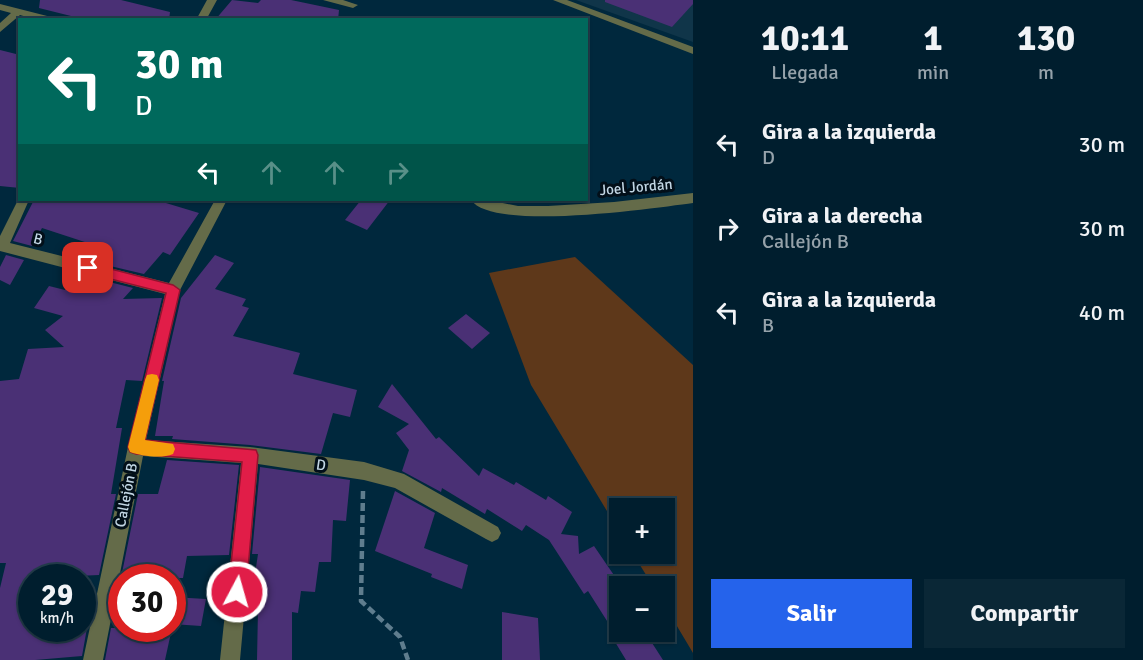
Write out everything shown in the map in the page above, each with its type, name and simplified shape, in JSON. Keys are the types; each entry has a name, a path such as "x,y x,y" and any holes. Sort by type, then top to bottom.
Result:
{"street":[{"path":"202,18 212,0"},
{"path":"328,0 353,5"},
{"path":"558,0 693,51"},
{"path":"0,7 44,18"},
{"path":"0,28 18,11"},
{"name":"Joel Jordán","path":"478,201 486,207 528,212 693,198"},
{"path":"1,246 24,201"},
{"name":"Callejón B","path":"93,660 136,447 173,290 220,201"},
{"name":"B","path":"1,246 173,290"},
{"name":"D","path":"136,447 250,455 364,471 398,480 492,533"},
{"path":"230,660 250,455"}],"path":[{"path":"364,471 361,601 400,637 408,660"}],"shaded area":[{"path":"576,0 693,0 693,42"},
{"path":"575,257 693,365 693,653 675,623 675,576 647,576 639,564 675,564 675,498 609,498 609,514 531,385 489,273"}],"building":[{"path":"40,0 121,0 170,12 169,18 79,18 39,8"},
{"path":"232,0 258,3 261,0 291,0 339,10 338,18 217,18"},
{"path":"605,0 693,0 693,4 672,27 605,2"},
{"path":"0,50 18,54 18,188 0,186"},
{"path":"33,201 159,201 199,213 170,255 163,252 144,274 89,261 100,247 42,228 32,246 13,241"},
{"path":"360,201 389,201 367,230 345,220"},
{"path":"6,255 24,260 10,285 0,280 0,267"},
{"path":"215,255 234,263 215,289 246,299 242,306 249,308 233,336 300,353 293,374 357,390 350,417 333,413 321,454 250,445 172,439 173,436 155,436 164,381 162,381 181,298"},
{"path":"78,274 133,288 123,299 162,298 142,381 126,380 116,428 122,428 111,494 116,494 99,575 96,575 96,564 18,564 18,642 84,642 82,656 0,660 0,588 6,563 0,563 0,381 19,379 28,349 64,347 45,330 63,316 34,308 49,286 65,290"},
{"path":"466,314 490,333 472,349 448,328"},
{"path":"392,384 436,439 439,437 479,476 483,468 514,485 516,482 546,500 548,496 572,512 561,534 578,536 579,554 594,546 615,576 609,576 609,624 588,591 584,594 549,540 526,525 522,531 487,509 485,514 442,488 441,492 402,471 409,450 396,433 409,424 378,407"},
{"path":"167,460 239,465 229,555 187,556 186,564 124,564 138,494 158,494"},
{"path":"260,467 350,480 346,521 333,520 331,562 319,562 315,592 301,591 298,613 292,612 292,660 257,660 258,609 250,608 258,554 252,554"},
{"path":"395,491 435,513 424,548 468,565 462,589 375,551"},
{"path":"186,598 206,599 201,626 186,625"},
{"path":"502,612 538,618 540,660 502,660"},
{"path":"108,642 169,642 165,660 105,660"},
{"path":"615,642 651,642 663,660 626,660"}],"slow traffic":[{"path":"152,380 136,447 167,449"}],"route":[{"path":"88,268 173,290 136,447 250,455 237,592"}]}
